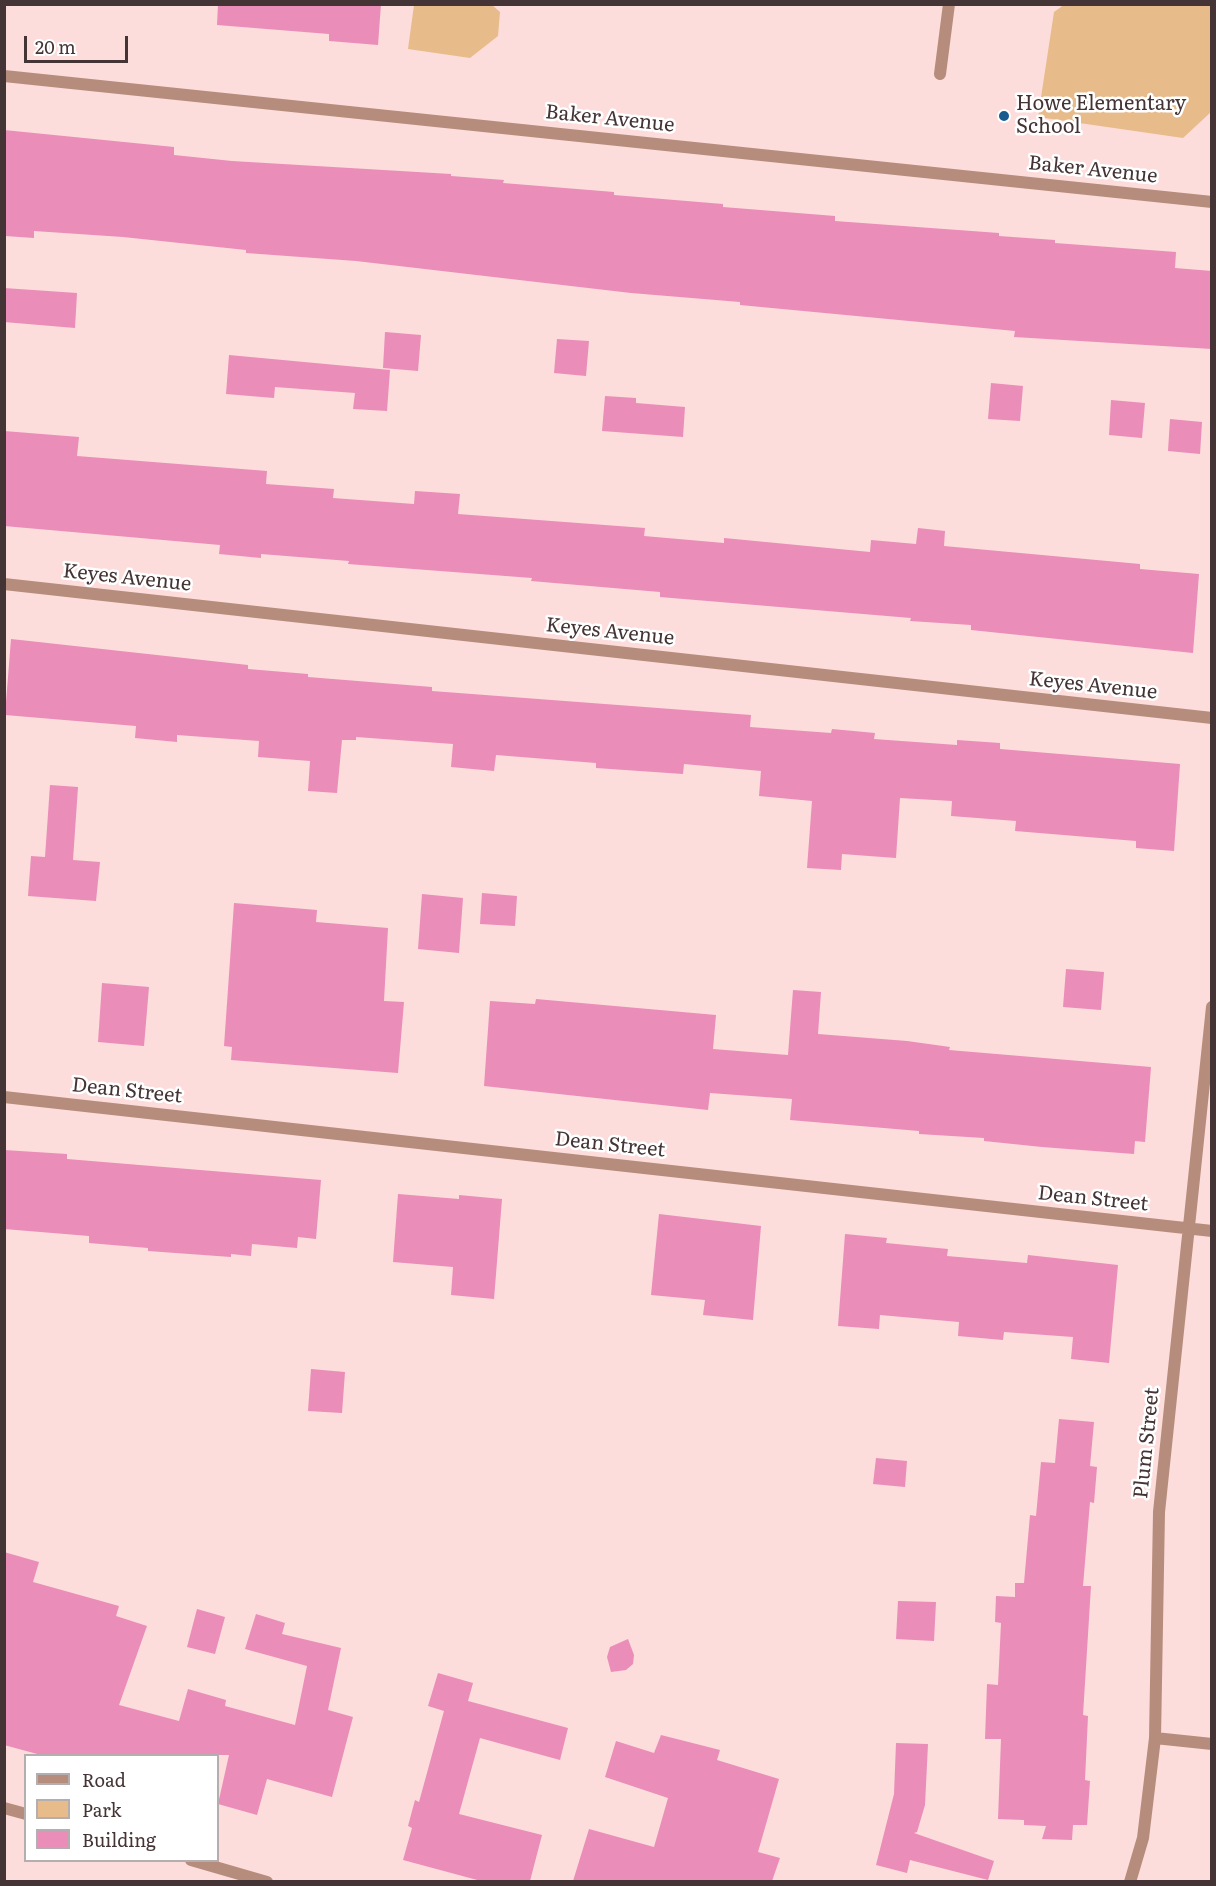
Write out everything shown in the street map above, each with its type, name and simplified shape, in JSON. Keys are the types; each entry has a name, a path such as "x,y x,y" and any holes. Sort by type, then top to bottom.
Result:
{"street":[{"path":"940,74 949,4"},
{"name":"Baker Avenue","path":"4,76 1212,202"},
{"name":"Keyes Avenue","path":"4,584 1212,718"},
{"name":"Plum Street","path":"1130,1881 1143,1838 1155,1738 1159,1512 1212,1007"},
{"name":"Dean Street","path":"4,1097 1212,1231"},
{"path":"1155,1738 1212,1743"},
{"path":"4,1808 24,1813"},
{"path":"198,1862 267,1881"}],"green space":[{"path":"1065,4 1211,5 1211,112 1183,138 1038,117 1054,12"},
{"path":"414,5 492,5 500,12 498,36 470,58 408,49"}],"building":[{"path":"218,4 381,4 378,45 329,41 329,34 217,25"},
{"path":"4,130 174,147 174,155 232,161 451,174 451,176 504,180 503,183 614,192 614,195 723,204 723,207 835,216 835,221 999,233 999,236 1055,240 1055,243 1176,252 1175,268 1212,271 1212,349 1014,337 1015,331 740,305 740,302 631,293 356,261 246,253 246,250 123,237 34,231 34,238 5,236"},
{"path":"4,288 77,293 75,328 4,322"},
{"path":"385,332 421,335 418,371 383,368"},
{"path":"557,339 589,341 586,376 554,373"},
{"path":"229,355 390,370 387,411 353,409 355,393 275,387 274,398 226,394"},
{"path":"991,383 1023,386 1020,421 988,419"},
{"path":"605,396 636,398 636,403 685,407 683,437 602,431"},
{"path":"1111,400 1145,403 1142,438 1109,435"},
{"path":"1170,419 1202,422 1200,454 1168,451"},
{"path":"4,431 79,437 77,456 267,471 266,484 334,489 333,498 414,504 415,491 460,494 458,514 645,528 644,536 724,543 724,538 870,552 871,540 916,544 918,528 945,531 944,546 1140,564 1140,569 1199,574 1193,653 971,630 971,625 910,621 911,618 660,597 660,592 531,581 532,578 348,564 349,561 261,554 261,558 219,554 220,545 4,526"},
{"path":"11,639 248,665 248,669 308,674 308,677 432,687 432,691 751,715 750,727 831,733 832,729 875,733 874,739 957,745 957,740 1000,743 1000,749 1180,764 1174,851 1136,848 1136,841 1015,831 1016,821 951,816 952,801 900,798 896,858 842,854 841,870 807,868 812,801 759,796 761,771 684,764 683,774 596,768 596,763 496,755 494,771 451,767 453,744 356,737 356,740 342,740 337,793 308,791 310,761 258,757 259,741 177,735 177,742 135,738 136,726 5,715"},
{"path":"50,785 78,787 73,860 100,862 96,901 28,896 31,856 45,857"},
{"path":"482,893 517,896 515,926 480,924"},
{"path":"422,894 463,898 459,953 418,949"},
{"path":"234,903 317,910 316,922 388,928 384,1001 404,1002 398,1073 231,1060 232,1047 224,1046"},
{"path":"1066,969 1104,972 1101,1010 1063,1007"},
{"path":"102,983 149,987 144,1046 98,1042"},
{"path":"793,990 821,992 818,1034 907,1041 950,1047 949,1050 1151,1067 1145,1142 1135,1141 1134,1154 1042,1147 984,1141 984,1138 919,1134 919,1131 790,1120 792,1099 710,1093 708,1110 484,1086 490,1001 535,1004 536,999 716,1015 713,1049 788,1055"},
{"path":"4,1150 67,1154 67,1159 321,1180 316,1239 298,1237 297,1248 252,1244 251,1256 231,1254 231,1257 148,1251 148,1248 89,1243 89,1236 4,1229"},
{"path":"398,1194 459,1199 459,1195 502,1199 494,1299 451,1295 453,1267 393,1262"},
{"path":"659,1214 761,1226 753,1320 703,1315 705,1300 651,1295"},
{"path":"845,1234 887,1238 886,1243 948,1249 947,1256 1027,1263 1028,1255 1118,1265 1109,1363 1071,1359 1073,1337 1004,1332 1003,1340 958,1336 959,1322 880,1315 879,1329 838,1326"},
{"path":"311,1369 345,1372 342,1413 308,1411"},
{"path":"1059,1419 1094,1422 1090,1466 1097,1467 1094,1503 1090,1502 1083,1586 1091,1586 1083,1715 1088,1716 1085,1780 1090,1781 1087,1825 1073,1825 1072,1840 1042,1839 1046,1826 1024,1825 1024,1820 998,1819 1001,1739 985,1739 987,1684 998,1685 1001,1623 995,1622 996,1596 1015,1597 1015,1583 1024,1583 1030,1515 1036,1516 1041,1462 1055,1463"},
{"path":"876,1458 907,1461 905,1487 873,1484"},
{"path":"4,1552 39,1562 33,1582 119,1606 116,1616 147,1626 119,1705 179,1721 188,1689 226,1700 225,1706 295,1725 307,1666 245,1649 256,1614 285,1623 282,1634 341,1648 328,1710 353,1717 332,1797 267,1779 257,1815 219,1804 229,1755 37,1754 4,1745"},
{"path":"898,1601 936,1602 934,1641 896,1639"},
{"path":"197,1609 225,1617 215,1654 187,1647"},
{"path":"628,1639 634,1655 633,1664 626,1670 611,1672 607,1657 610,1647"},
{"path":"438,1673 473,1683 468,1701 568,1728 560,1760 480,1738 459,1814 542,1835 530,1881 481,1881 403,1860 412,1828 408,1826 415,1800 419,1802 444,1711 428,1706"},
{"path":"661,1735 720,1750 717,1760 779,1779 758,1852 780,1858 772,1881 573,1881 589,1829 654,1847 668,1798 605,1777 616,1741 654,1753"},
{"path":"896,1743 928,1744 925,1805 917,1832 914,1833 994,1861 988,1880 910,1860 907,1873 876,1865 894,1794"}],"place":[{"name":"Howe Elementary School","path":"1004,116"}]}
